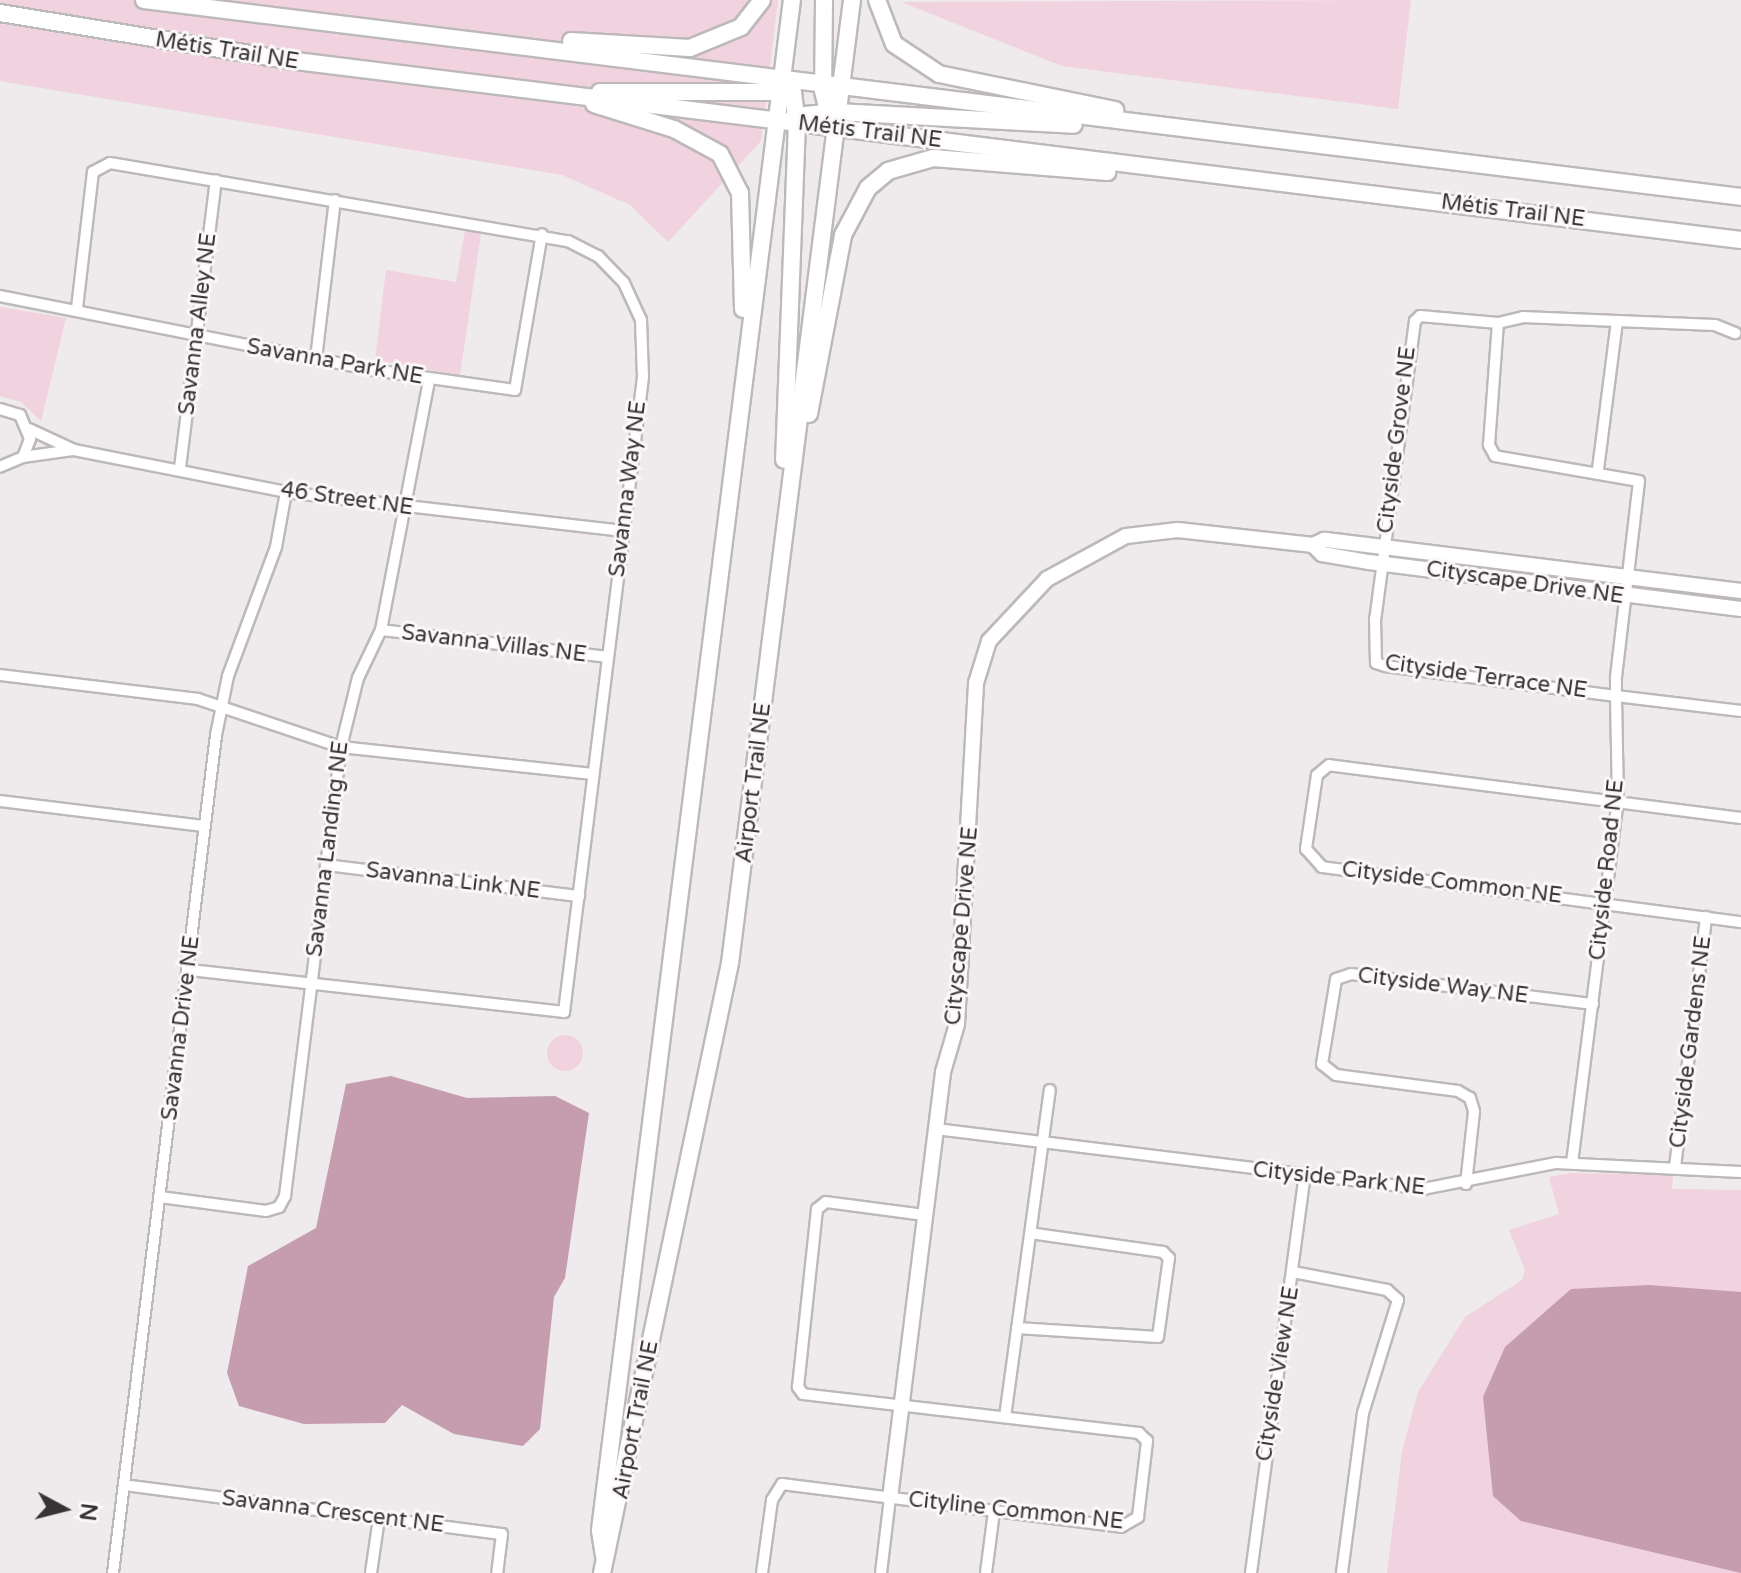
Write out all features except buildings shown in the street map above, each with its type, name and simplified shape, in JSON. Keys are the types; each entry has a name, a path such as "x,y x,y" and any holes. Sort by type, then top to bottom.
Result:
{"main road":[{"name":"Métis Trail NE","path":"144,0 286,17 786,88"},
{"path":"286,17 690,48 741,27 762,0"},
{"name":"Airport Trail NE","path":"603,1565 600,1530 684,891 744,366 776,120 786,88 792,0"},
{"path":"824,0 822,87 832,117 1167,127"},
{"name":"Airport Trail NE","path":"603,1565 615,1532 730,963 779,577 832,117 841,85 852,0"},
{"path":"877,0 894,44 939,74 1253,137"},
{"name":"Métis Trail NE","path":"0,13 214,50 776,120 832,117 1384,195 1741,240"},
{"name":"Métis Trail NE","path":"841,85 1741,197"},
{"path":"567,94 642,88 841,85"},
{"path":"779,577 797,119 786,88"},
{"path":"567,94 674,129 720,154 740,193 745,227 744,366"},
{"path":"779,577 843,235 868,188 888,171 910,162 956,158 1384,195"}],"street":[{"name":"Savanna Way NE","path":"77,308 99,164 216,180 542,234 598,256 624,283 641,320 643,377 564,1012 188,970"},
{"name":"Savanna Alley NE","path":"180,468 216,180"},
{"path":"316,359 335,200"},
{"name":"Savanna Park NE","path":"0,296 77,308 197,336 429,380 515,390 542,234"},
{"name":"Cityside Grove NE","path":"1384,548 1415,321 1420,316 1498,323"},
{"path":"1617,321 1598,470 1491,453 1498,323 1523,317 1715,325 1735,333"},
{"name":"Savanna Landing NE","path":"160,1197 279,1207 341,747 358,678 381,630 409,508 429,380"},
{"name":"46 Street NE","path":"0,409 20,415 29,429 74,450 180,468 286,492 623,531"},
{"path":"0,476 19,460 29,429"},
{"name":"46 Street NE","path":"0,467 19,460 74,450"},
{"name":"Cityside Road NE","path":"1572,1163 1618,801 1616,696 1624,597 1639,481 1598,470"},
{"name":"Savanna Drive NE","path":"113,1573 221,704 276,547 286,492"},
{"name":"Cityscape Drive NE","path":"881,1573 936,1129 957,1024 976,683 989,641 1047,579 1126,536 1166,530 1313,545 1324,540 1741,591"},
{"name":"Cityscape Drive NE","path":"1313,545 1322,554 1382,563 1624,597 1741,609"},
{"name":"Cityside Terrace NE","path":"1384,548 1376,663 1616,696"},
{"name":"Savanna Villas NE","path":"381,630 607,657"},
{"path":"0,675 221,704 341,747 593,774"},
{"path":"1616,696 1741,711"},
{"name":"Cityside Common NE","path":"1606,903 1322,867 1306,849 1317,775 1329,765 1618,801"},
{"path":"0,801 204,826"},
{"path":"1618,801 1741,818"},
{"name":"Savanna Link NE","path":"326,865 579,896"},
{"path":"1606,903 1741,922"},
{"name":"Cityside Gardens NE","path":"1675,1167 1706,917"},
{"name":"Cityside Way NE","path":"1466,1184 1474,1111 1465,1094 1336,1075 1322,1064 1336,979 1351,974 1593,1004"},
{"path":"925,1215 826,1202 817,1209 798,1387 803,1394 1005,1417 1050,1090"},
{"name":"Cityside Park NE","path":"936,1129 1423,1189 1466,1184 1572,1163 1741,1172"},
{"name":"Cityside View NE","path":"1251,1573 1305,1176"},
{"path":"1017,1328 1152,1341 1161,1321 1169,1258 1163,1252 1030,1233"},
{"path":"1293,1272 1387,1290 1398,1300 1363,1413 1342,1573"},
{"name":"Cityline Common NE","path":"762,1573 772,1500 782,1484 1128,1527 1138,1517 1147,1441 1139,1433 1005,1417"},
{"name":"Savanna Crescent NE","path":"124,1485 502,1534 497,1573"},
{"path":"986,1573 994,1511"},
{"path":"371,1573 379,1518"}],"shaded area":[{"path":"0,0 778,0 761,141 668,242 630,205 562,175 0,81"},
{"path":"1411,0 1398,109 1062,66 901,2"},
{"path":"465,230 481,233 460,375 375,360 386,270 456,282"},
{"path":"0,307 66,318 41,421 21,402 0,396"},
{"path":"565,1035 578,1040 583,1053 578,1066 565,1071 552,1066 547,1053 552,1040"},
{"path":"391,1076 467,1098 555,1096 589,1113 565,1278 554,1297 540,1429 523,1446 454,1434 402,1405 385,1423 304,1424 239,1406 227,1373 248,1266 316,1228 346,1084"},
{"path":"1571,1173 1673,1175 1672,1189 1741,1190 1741,1573 1387,1573 1402,1452 1418,1392 1465,1317 1522,1280 1525,1270 1509,1230 1559,1214 1549,1177"},
{"path":"1649,1285 1741,1292 1741,1573 1521,1521 1493,1496 1483,1397 1505,1347 1571,1289"}]}
